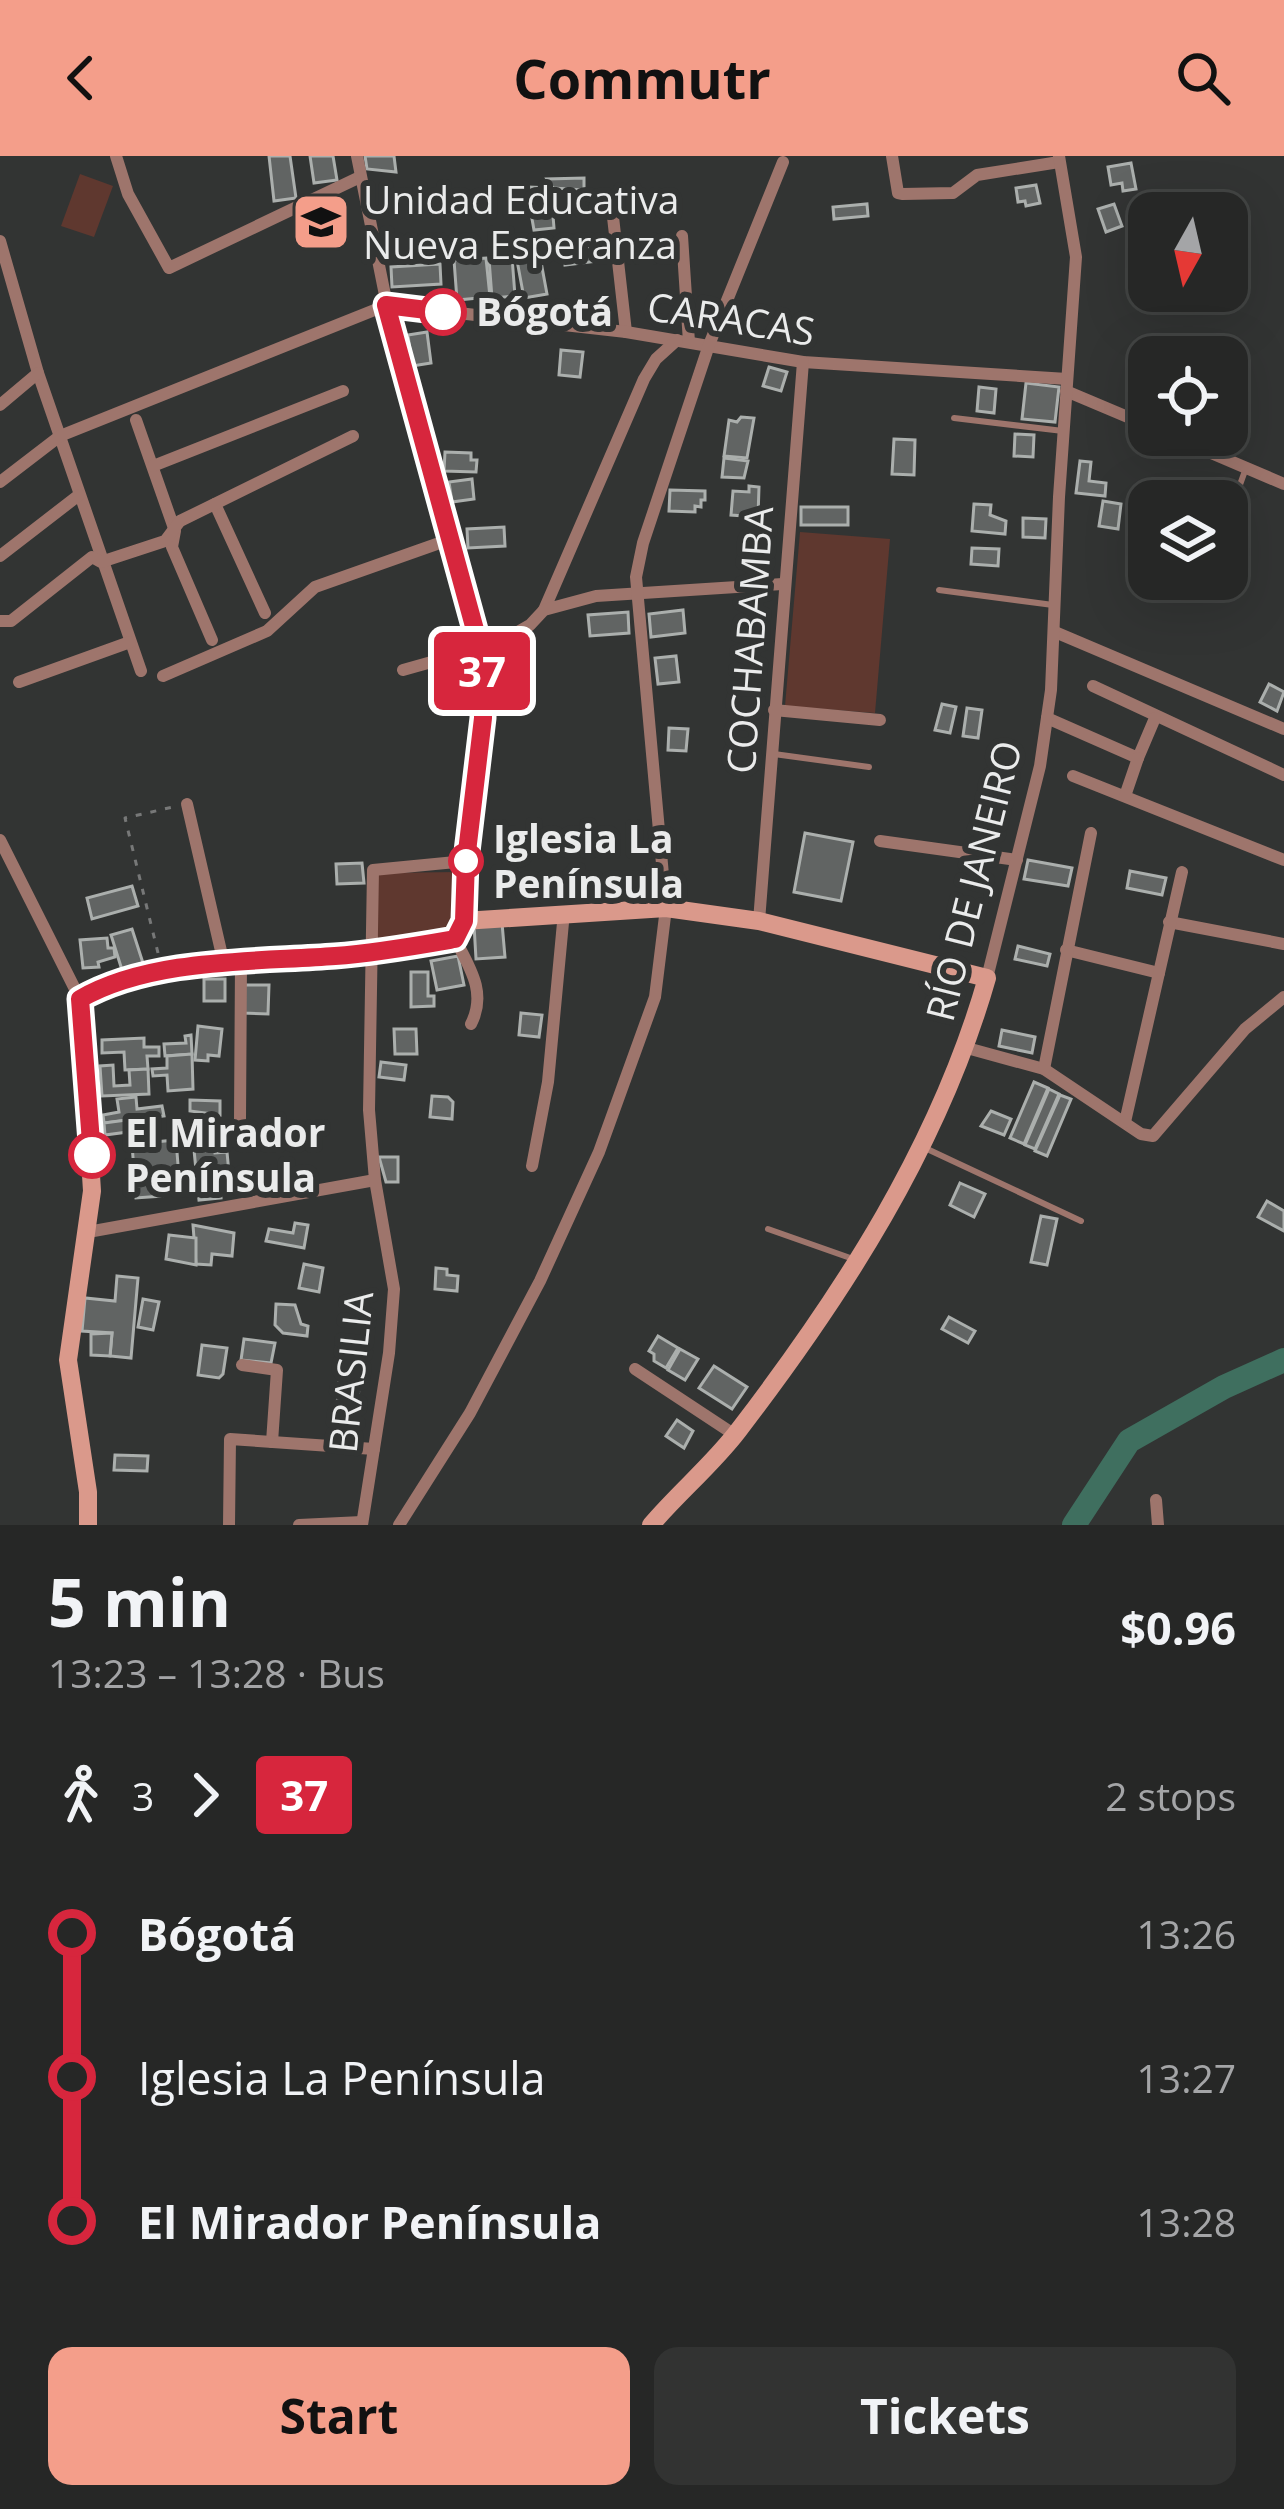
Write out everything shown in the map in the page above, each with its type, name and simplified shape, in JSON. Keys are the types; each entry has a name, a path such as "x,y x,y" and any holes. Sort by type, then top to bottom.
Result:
{"street":[{"path":"116,156 128,194 169,268 360,177"},
{"path":"357,156 386,305 480,648 483,718 459,930 477,983 479,1008 471,1024"},
{"path":"892,156 898,193 903,194 952,193 977,175 1059,159"},
{"name":"RÍO DE JANEIRO","path":"651,1525 735,1435 859,1261 922,1147 967,1048 1017,860 1047,718 1076,257 1059,159"},
{"path":"399,1525 500,1358 599,1152 655,997 666,908 652,721 635,594 643,543 709,345 783,162"},
{"path":"613,217 626,332"},
{"path":"404,670 515,636 544,610 644,379 656,358 683,341 682,236"},
{"path":"0,241 38,373 141,671"},
{"path":"0,482 60,436 386,305"},
{"name":"CARACAS","path":"386,305 626,332 803,362 1067,385 1128,416"},
{"name":"COCHABAMBA","path":"759,922 803,362"},
{"path":"0,405 38,373"},
{"path":"153,466 343,391"},
{"path":"136,420 175,531"},
{"path":"212,640 172,548 180,521 353,436"},
{"path":"1218,456 1284,484"},
{"path":"0,556 79,495"},
{"path":"215,504 266,613"},
{"path":"0,621 11,621 92,557 101,562 165,541 175,531"},
{"path":"163,676 267,631 315,587 448,540"},
{"path":"544,610 596,596 783,584"},
{"path":"1055,632 1284,728"},
{"path":"19,682 130,642"},
{"path":"1093,686 1284,775"},
{"path":"774,710 880,720"},
{"path":"1047,718 1138,758"},
{"path":"1124,796 1155,718"},
{"path":"1073,776 1284,860"},
{"path":"187,804 232,964 240,1119"},
{"path":"1044,1070 1091,833"},
{"path":"0,840 80,999 92,1155 88,1232 72,1310 68,1360 88,1492 88,1525"},
{"path":"880,841 1017,860"},
{"name":"BRASILIA","path":"362,1523 393,1324 394,1289 375,1180 369,1111 373,870 466,860"},
{"path":"1125,1122 1182,872"},
{"path":"80,999 124,978 162,969 373,953 459,930 564,912 666,908 759,922 987,978"},
{"path":"532,1166 558,997 564,912"},
{"path":"1169,922 1284,944"},
{"path":"1066,950 1160,973"},
{"path":"967,1048 1044,1070 1141,1134 1153,1136 1245,1029 1284,997"},
{"path":"88,1232 375,1180"},
{"path":"242,1365 277,1370 272,1442"},
{"path":"635,1369 735,1435"},
{"path":"229,1525 230,1439 374,1449"},
{"path":"1156,1500 1158,1525"},
{"path":"299,1525 362,1523"}],"lane":[{"path":"954,418 1063,431"},
{"path":"1242,480 1246,468"},
{"path":"939,590 1056,606"},
{"path":"771,754 868,767"},
{"path":"922,1147 1081,1221"},
{"path":"768,1229 859,1261"}],"path":[{"path":"162,969 125,818 187,804"},
{"path":"334,1446 340,1365"}],"shaded area":[{"path":"80,174 113,186 94,237 61,226"},
{"path":"800,532 890,539 875,713 785,706"},
{"path":"458,872 449,936 377,945 378,873"}],"building":[{"path":"269,156 290,156 296,198 274,201"},
{"path":"310,156 333,156 337,180 314,183"},
{"path":"365,156 394,156 396,172 367,169"},
{"path":"1131,163 1136,189 1123,191 1122,183 1111,185 1108,167"},
{"path":"584,178 584,190 553,188 547,179"},
{"path":"1036,185 1040,203 1026,206 1025,201 1018,202 1016,188"},
{"path":"527,187 553,188 557,201 529,202"},
{"path":"529,202 552,204 554,228 534,230"},
{"path":"867,204 868,216 834,219 833,207"},
{"path":"1114,204 1122,226 1106,232 1098,209"},
{"path":"596,247 598,261 565,265 564,251"},
{"path":"539,251 547,294 524,298 516,255"},
{"path":"512,257 515,296 492,298 489,259"},
{"path":"486,258 490,297 457,300 454,260"},
{"path":"440,264 441,284 392,287 391,267"},
{"path":"427,332 431,363 412,366 408,335"},
{"path":"561,350 583,352 580,377 559,375"},
{"path":"769,367 787,372 781,391 763,386"},
{"path":"1026,383 1059,387 1055,422 1022,419"},
{"path":"979,387 996,389 994,413 977,411"},
{"path":"741,417 754,418 747,458 724,456 729,420 737,422"},
{"path":"1015,434 1034,435 1033,457 1014,456"},
{"path":"894,439 915,440 914,475 892,474"},
{"path":"445,452 471,453 471,460 477,460 476,472 444,471"},
{"path":"724,458 748,461 744,478 722,477"},
{"path":"1080,461 1091,462 1089,481 1106,483 1105,496 1076,493"},
{"path":"472,479 474,499 452,502 449,482"},
{"path":"749,486 759,487 758,517 731,515 733,491 749,492"},
{"path":"670,490 705,491 705,500 701,507 695,506 695,512 669,511"},
{"path":"1103,501 1121,504 1118,529 1099,526"},
{"path":"974,504 991,505 990,515 1006,521 1005,534 972,531"},
{"path":"801,507 848,507 848,525 801,525"},
{"path":"1023,518 1046,519 1045,538 1023,537"},
{"path":"504,527 505,546 468,548 467,529"},
{"path":"972,548 999,549 998,566 971,564"},
{"path":"683,610 685,633 651,637 649,614"},
{"path":"628,612 629,633 590,636 588,615"},
{"path":"676,656 679,682 658,684 655,658"},
{"path":"1269,684 1284,692 1277,711 1260,702"},
{"path":"942,704 956,707 950,733 935,730"},
{"path":"967,708 982,710 978,738 963,736"},
{"path":"669,728 688,729 686,751 668,750"},
{"path":"805,833 853,842 841,901 794,892"},
{"path":"1028,860 1072,868 1068,886 1024,879"},
{"path":"362,863 364,883 337,884 336,864"},
{"path":"1130,871 1166,878 1162,895 1127,888"},
{"path":"132,886 138,906 92,919 87,898"},
{"path":"502,923 505,957 476,959 474,925"},
{"path":"132,929 143,963 122,970 111,935"},
{"path":"107,938 115,957 98,962 99,967 83,968 80,940"},
{"path":"1018,946 1050,954 1047,966 1015,959"},
{"path":"458,956 464,985 437,990 431,961"},
{"path":"411,972 428,972 428,996 434,996 434,1006 411,1007"},
{"path":"204,979 225,979 225,1001 204,1001"},
{"path":"243,985 269,985 268,1014 243,1013"},
{"path":"521,1013 542,1015 539,1037 519,1035"},
{"path":"198,1026 222,1029 219,1056 195,1060"},
{"path":"394,1029 416,1029 417,1054 395,1054"},
{"path":"1002,1030 1035,1037 1032,1053 999,1046"},
{"path":"191,1035 192,1054 165,1056 164,1044 186,1043 185,1036"},
{"path":"144,1038 144,1047 159,1047 159,1056 147,1056 148,1069 125,1070 124,1052 102,1053 102,1040"},
{"path":"192,1054 193,1089 168,1091 167,1075 153,1076 152,1069 167,1068 167,1056"},
{"path":"381,1062 406,1065 404,1080 379,1077"},
{"path":"113,1065 114,1086 130,1085 129,1070 148,1069 149,1094 102,1096 100,1066"},
{"path":"1034,1082 1048,1088 1024,1144 1010,1138"},
{"path":"1049,1089 1059,1094 1035,1149 1025,1145"},
{"path":"1060,1095 1071,1099 1047,1156 1035,1151"},
{"path":"432,1096 453,1102 452,1119 430,1117"},
{"path":"136,1097 137,1109 162,1106 164,1116 104,1123 103,1115 119,1112 117,1099"},
{"path":"190,1100 220,1101 220,1115 190,1111"},
{"path":"991,1111 1011,1119 1004,1135 981,1126"},
{"path":"134,1119 143,1139 129,1141 128,1132 105,1135 104,1123"},
{"path":"213,1128 215,1153 227,1152 229,1173 218,1174 221,1198 199,1200 192,1130"},
{"path":"176,1140 179,1177 161,1179 162,1196 136,1198 132,1144"},
{"path":"379,1157 398,1157 398,1182 386,1182"},
{"path":"960,1183 985,1194 974,1217 950,1205"},
{"path":"1267,1201 1284,1211 1284,1231 1258,1217"},
{"path":"1041,1216 1057,1219 1047,1265 1031,1262"},
{"path":"295,1223 308,1225 304,1248 266,1241 269,1229 293,1233"},
{"path":"193,1225 234,1233 232,1256 212,1254 211,1265 196,1264"},
{"path":"169,1235 196,1238 196,1265 166,1259"},
{"path":"304,1264 323,1268 319,1292 299,1288"},
{"path":"436,1268 458,1276 457,1291 435,1289"},
{"path":"117,1276 138,1278 131,1358 110,1356 112,1333 82,1331 85,1298 115,1301"},
{"path":"143,1299 159,1302 153,1330 138,1327"},
{"path":"276,1304 295,1305 301,1324 308,1326 307,1336 283,1333 275,1325"},
{"path":"949,1317 975,1331 968,1343 942,1329"},
{"path":"112,1333 110,1356 91,1355 91,1334"},
{"path":"658,1336 678,1348 666,1368 649,1351"},
{"path":"244,1339 275,1343 271,1363 241,1360"},
{"path":"202,1345 227,1348 219,1378 198,1375"},
{"path":"680,1349 698,1359 685,1380 668,1370"},
{"path":"348,1360 361,1361 358,1400 345,1395"},
{"path":"714,1366 747,1387 732,1409 699,1388"},
{"path":"677,1420 693,1431 684,1448 666,1436"},
{"path":"115,1455 148,1456 147,1471 114,1470"}],"waterway":[{"path":"1074,1525 1129,1441 1224,1387 1284,1360"}],"bus line":[{"name":"37","path":"92,1155 80,999 124,978 162,969 373,953 455,939 464,921 466,860 483,718 480,648 386,305 443,312"}],"place":[{"name":"Unidad Educativa Nueva Esperanza","path":"321,222"},
{"name":"Bógotá","path":"443,312"},
{"name":"Iglesia La Península","path":"466,861"},
{"name":"El Mirador Península","path":"92,1155"}]}
